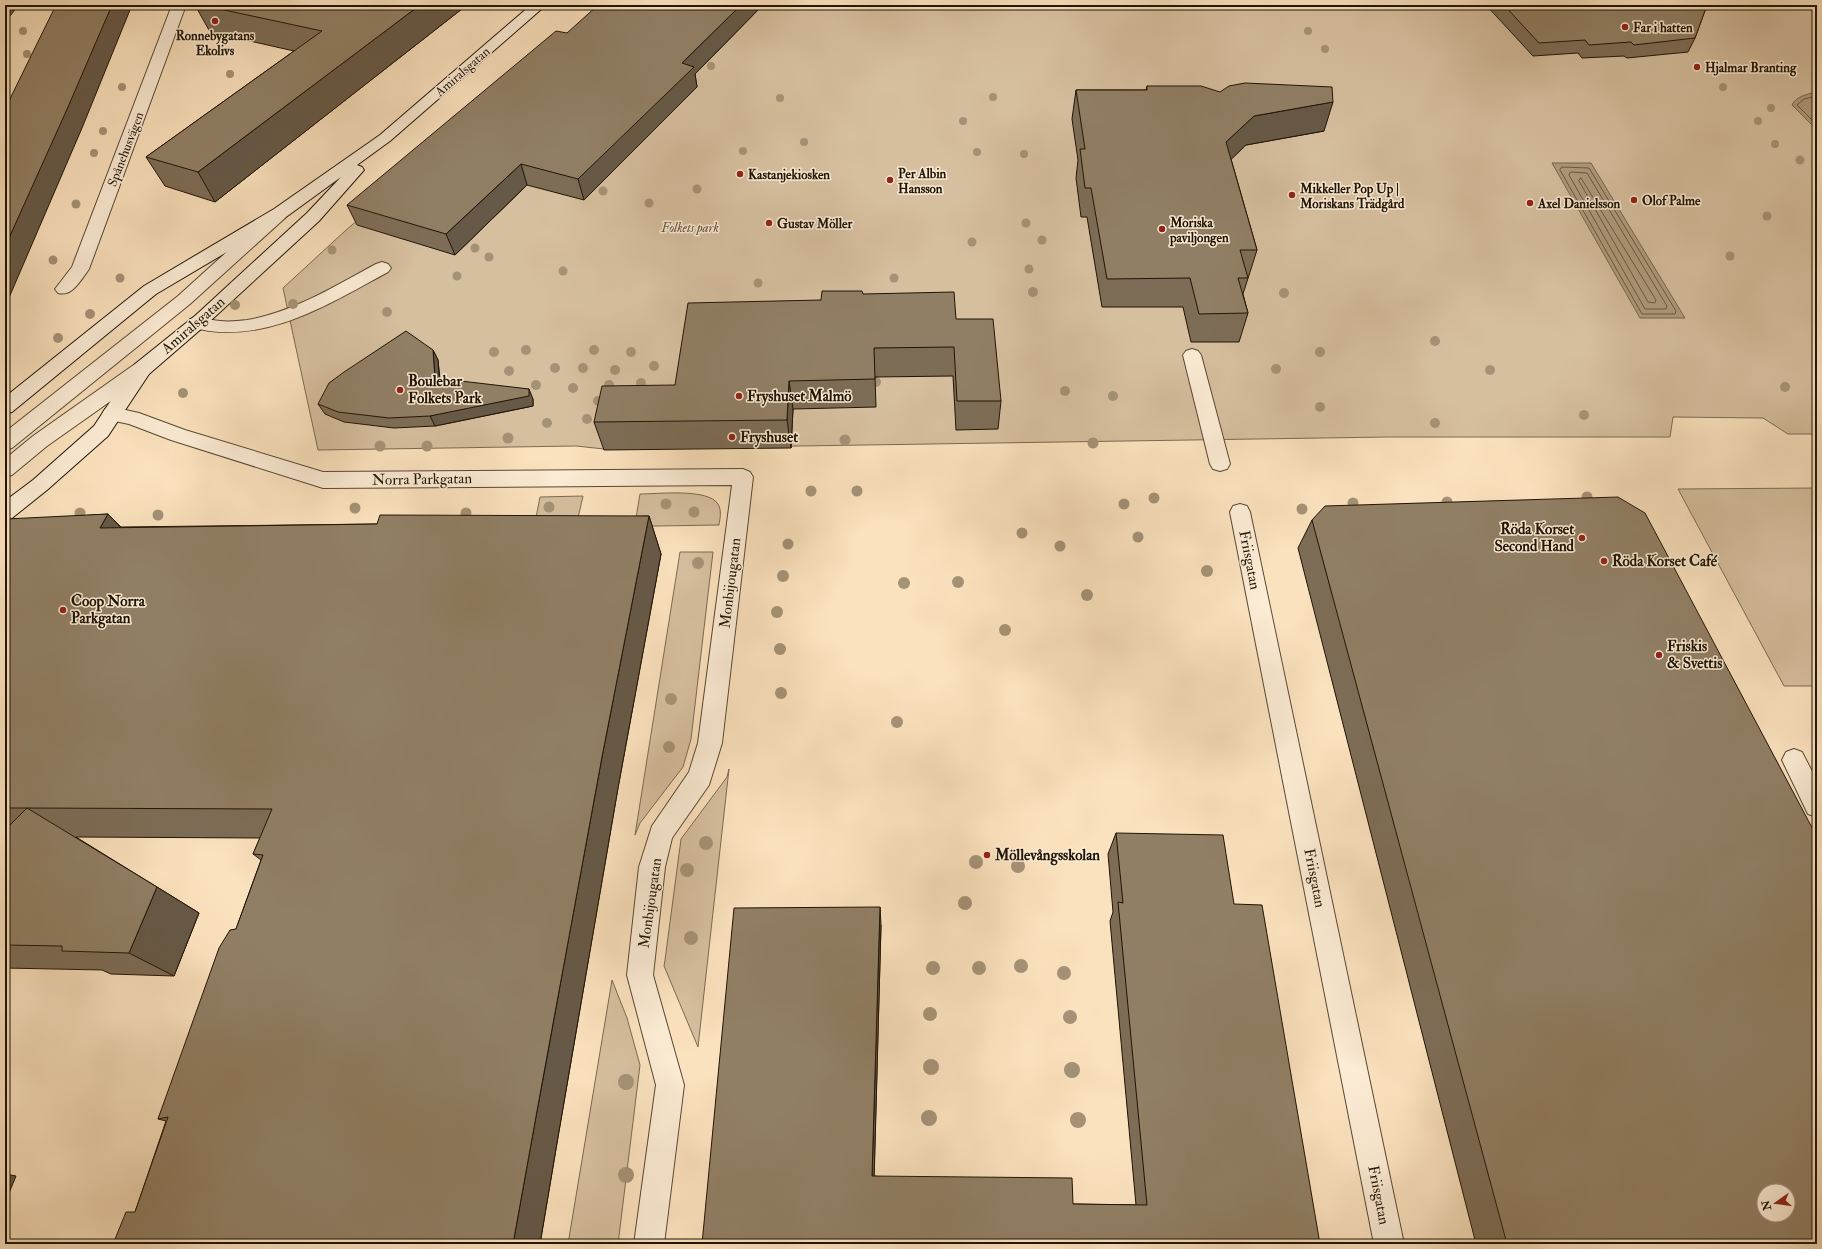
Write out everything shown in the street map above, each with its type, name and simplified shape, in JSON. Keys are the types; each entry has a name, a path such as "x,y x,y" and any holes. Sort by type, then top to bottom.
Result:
{"street":[{"name":"Spånehusvägen","path":"64,289 80,269 179,5"},
{"name":"Amiralsgatan","path":"5,407 150,290 280,213 385,138 539,5"},
{"name":"Amiralsgatan","path":"5,512 101,431 142,369 196,323 313,217 385,138"},
{"path":"5,443 184,300 280,213"},
{"path":"196,323 227,328 241,328 263,324 290,316 382,268"},
{"path":"1192,355 1220,464"},
{"path":"5,470 40,441 142,369"},
{"name":"Norra Parkgatan","path":"112,414 132,418 178,435 324,480 743,477"},
{"name":"Monbijougatan","path":"649,1244 670,1085 640,975 652,867 661,834 700,777 710,743 743,477"},
{"name":"Friisgatan","path":"1240,512 1389,1244"},
{"path":"1794,760 1817,806"}],"green space":[{"name":"Folkets park","path":"606,5 1817,5 1817,434 1788,434 1763,418 1673,417 1670,437 1387,437 604,449 576,446 318,450 283,288 345,231"},
{"path":"1817,488 1817,686 1784,686 1678,489"},
{"path":"682,493 694,494 713,499 718,504 720,509 719,525 410,530 535,523 540,497 583,496 578,518 636,518 640,494"},
{"path":"680,552 713,552 691,739 683,767 640,823 635,835"},
{"path":"729,769 698,1047 664,966 681,839 727,777"},
{"path":"612,980 627,1018 640,1065 618,1244 568,1244"}],"water":[{"path":"1817,92 1817,130 1792,105 1799,97"},
{"path":"1552,163 1591,163 1685,318 1640,318"}],"building":[{"path":"56,5 112,5 5,247 5,109"},
{"path":"201,5 420,5 198,172 146,157 322,31"},
{"path":"598,5 741,5 682,63 694,67 578,179 521,164 446,234 347,205 556,31 567,33"},
{"path":"1504,5 1707,5 1695,38 1634,45 1631,42 1589,45 1585,40 1539,43"},
{"name":"Moriska paviljongen","path":"1245,83 1332,87 1333,102 1254,116 1226,142 1257,250 1240,250 1248,278 1238,278 1248,313 1199,314 1190,278 1107,279 1091,188 1085,188 1080,149 1085,149 1076,90 1147,90 1147,86 1201,86 1220,92 1229,86"},
{"path":"822,291 862,291 863,294 954,292 956,319 993,319 1001,401 957,401 954,347 874,348 875,379 789,381 787,420 594,422 602,386 675,385 688,303 821,300"},
{"name":"Boulebar Folkets Park","path":"406,331 433,350 435,378 529,389 529,396 430,416 389,418 338,412 318,404 329,383"},
{"path":"1618,497 1645,513 1817,837 1817,1244 1507,1244 1312,520 1325,506"},
{"path":"108,514 100,528 377,524 380,515 649,516 602,757 513,1244 113,1244 126,1212 135,1212 168,1117 158,1119 219,948 230,930 236,929 263,855 253,854 272,809 5,808 6,519"},
{"path":"27,808 157,887 129,953 62,951 62,946 5,945 5,830"},
{"path":"1116,833 1223,835 1234,904 1262,905 1320,1244 702,1244 734,908 880,907 872,1176 1072,1178 1073,1204 1147,1205 1118,902 1123,903"}],"place":[{"name":"Ronnebygatans Ekolivs","path":"215,21"},
{"name":"Far i hatten","path":"1625,27"},
{"name":"Hjalmar Branting","path":"1697,67"},
{"name":"Kastanjekiosken","path":"740,174"},
{"name":"Per Albin Hansson","path":"890,180"},
{"name":"Mikkeller Pop Up | Moriskans Trädgård","path":"1292,195"},
{"name":"Olof Palme","path":"1634,200"},
{"name":"Axel Danielsson","path":"1530,203"},
{"name":"Gustav Möller","path":"769,223"},
{"name":"Moriska paviljongen","path":"1162,229"},
{"name":"Boulebar Folkets Park","path":"400,390"},
{"name":"Fryshuset Malmö","path":"739,396"},
{"name":"Fryshuset","path":"732,437"},
{"name":"Röda Korset Second Hand","path":"1582,538"},
{"name":"Röda Korset Café","path":"1604,561"},
{"name":"Coop Norra Parkgatan","path":"63,610"},
{"name":"Friskis & Svettis","path":"1659,655"},
{"name":"Möllevångsskolan","path":"987,855"}]}
